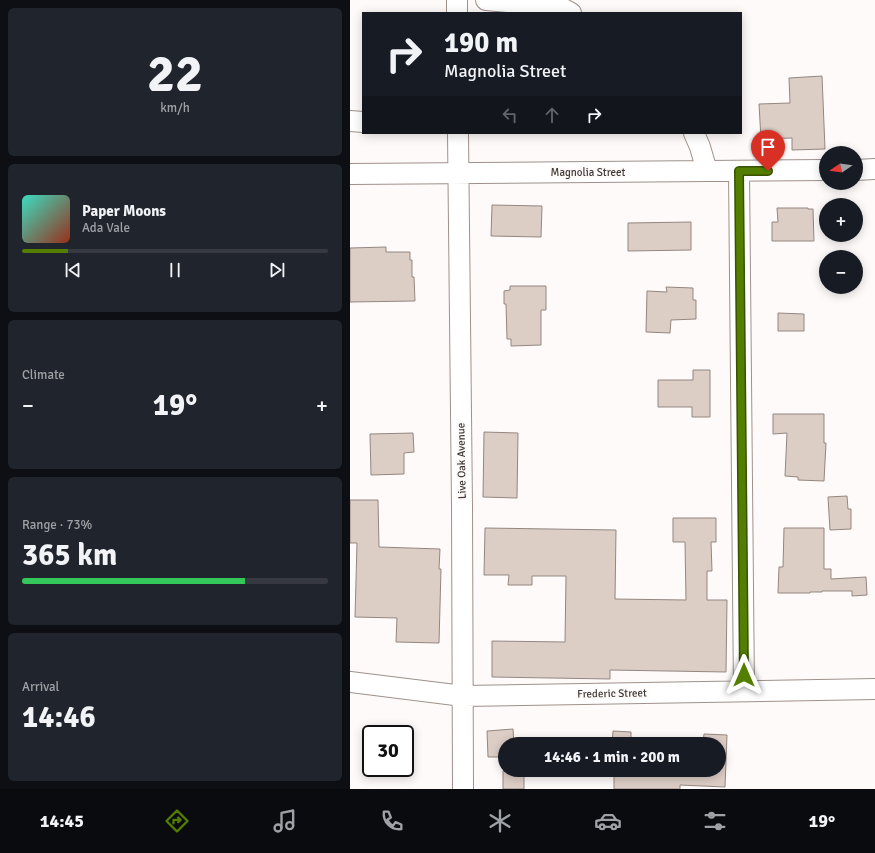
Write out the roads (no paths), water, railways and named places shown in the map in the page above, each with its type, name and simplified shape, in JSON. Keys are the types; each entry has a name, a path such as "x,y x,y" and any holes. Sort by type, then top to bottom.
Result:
{"street":[{"path":"457,0 457,12"},
{"path":"486,0 560,7 569,12"},
{"path":"350,121 362,122"},
{"name":"Live Oak Avenue","path":"458,134 463,789"},
{"path":"694,134 700,147 707,172"},
{"path":"863,170 875,169"},
{"name":"Magnolia Street","path":"350,174 819,170"},
{"path":"739,171 744,691"},
{"name":"Frederic Street","path":"350,682 463,696 875,689"}]}
